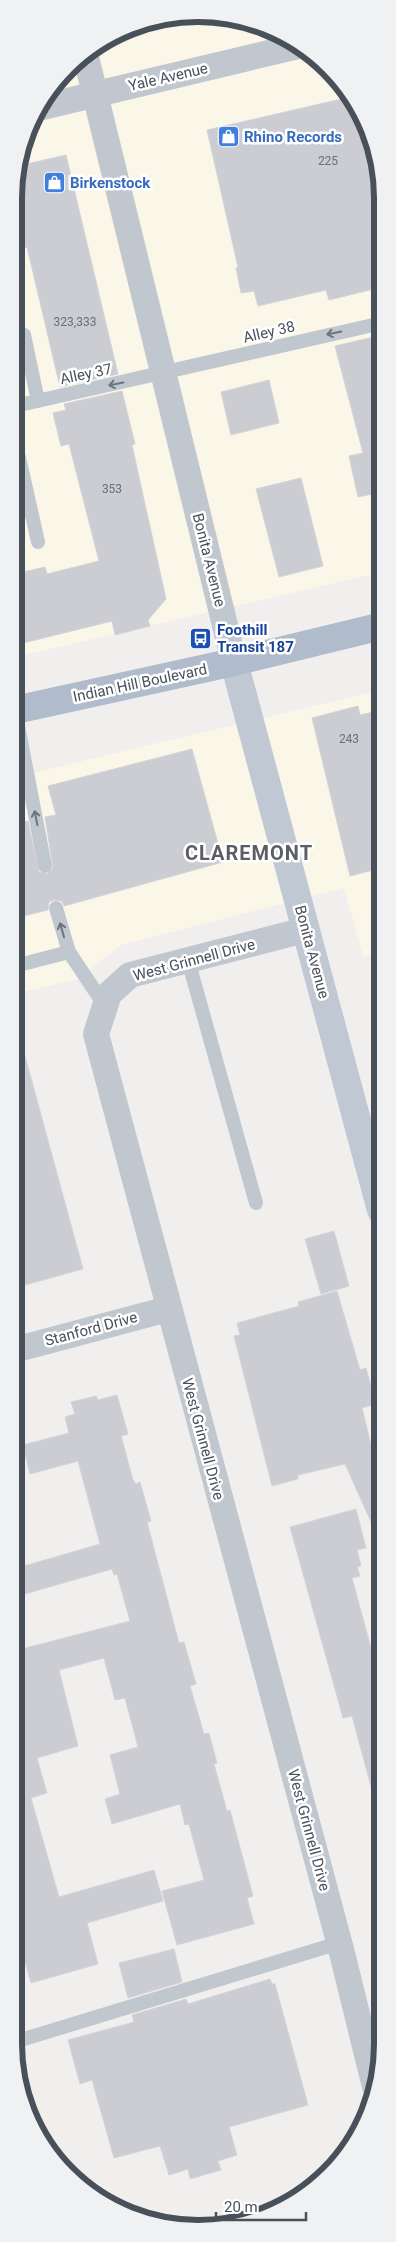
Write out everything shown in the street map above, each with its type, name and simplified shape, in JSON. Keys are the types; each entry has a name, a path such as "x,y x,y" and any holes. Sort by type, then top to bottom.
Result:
{"main road":[{"name":"Indian Hill Boulevard","path":"23,708 234,662 373,628"},
{"name":"Bonita Avenue","path":"234,662 374,1179"}],"street":[{"name":"Yale Avenue","path":"49,106 289,48"},
{"name":"Bonita Avenue","path":"87,62 234,662"},
{"name":"West Grinnell Drive","path":"305,930 130,975 109,994 96,1034 339,1943 371,2072"},
{"name":"Stanford Drive","path":"22,1348 168,1309"}],"lane":[{"name":"Alley 38","path":"163,373 373,324"},
{"path":"23,334 38,401"},
{"name":"Alley 37","path":"23,404 163,373"},
{"path":"23,489 38,542"},
{"path":"23,750 45,866"},
{"path":"56,908 69,952 105,1006"},
{"path":"23,964 69,952"},
{"path":"188,960 256,1203"},
{"path":"22,2040 339,1943"}],"shaded area":[{"path":"198,22 243,28 286,46 314,66 344,100 355,120 368,153 373,187 373,574 23,655 24,175 28,153 36,131 52,100 82,66 100,52 120,41 153,28 175,24"},
{"path":"373,692 373,954 363,956 344,888 121,945 78,979 23,992 23,775"}],"building":[{"path":"343,99 360,131 368,153 372,175 373,289 329,300 326,290 258,306 254,291 241,293 236,268 238,267 207,130"},
{"path":"66,155 118,374 60,387 27,247 23,248 23,187 26,164"},
{"path":"373,337 373,494 358,497 349,456 363,453 335,346"},
{"path":"269,380 279,423 231,435 221,392"},
{"path":"122,391 135,444 132,445 166,599 148,620 150,626 115,635 112,621 23,643 23,572 45,567 47,574 99,561 69,444 61,446 53,413 66,410 64,404"},
{"path":"301,478 323,566 279,577 256,489"},
{"path":"358,706 360,715 373,712 373,870 350,876 312,718"},
{"path":"192,749 223,862 64,906 62,901 54,900 49,902 48,910 23,916 23,822 28,821 39,872 47,874 53,868 45,817 56,815 48,786"},
{"path":"23,1047 83,1269 22,1286"},
{"path":"334,1231 349,1286 321,1294 305,1239"},
{"path":"337,1291 360,1370 366,1368 374,1396 374,1405 362,1408 374,1456 374,1528 345,1464 298,1475 298,1479 272,1486 234,1336 240,1335 237,1323 299,1306 298,1302"},
{"path":"117,1395 128,1434 121,1436 133,1480 136,1484 140,1482 151,1521 147,1522 179,1643 184,1642 196,1684 190,1686 204,1734 209,1733 217,1763 214,1764 227,1811 230,1810 253,1896 247,1898 254,1924 177,1945 162,1891 204,1880 189,1824 185,1825 180,1804 112,1824 105,1799 120,1794 110,1755 138,1747 125,1698 115,1700 104,1658 59,1670 78,1746 37,1758 47,1793 31,1798 59,1897 154,1870 163,1901 87,1923 98,1964 31,1983 22,1951 22,1649 130,1621 117,1574 114,1575 112,1569 22,1595 22,1567 100,1544 78,1461 30,1474 23,1445 69,1433 65,1417 75,1414 71,1402 96,1396 98,1400"},
{"path":"356,1509 366,1548 357,1550 361,1566 357,1567 360,1576 352,1578 374,1658 374,1794 352,1716 343,1718 290,1527"},
{"path":"174,1949 182,1982 128,1998 119,1963"},
{"path":"270,1979 272,1984 275,1984 308,2105 229,2127 237,2155 218,2161 221,2170 190,2179 188,2169 169,2175 160,2146 114,2158 92,2080 80,2084 68,2040 134,2022 132,2015 186,1999 188,2004"}],"place":[{"name":"Rhino Records","path":"228,137"},
{"name":"Birkenstock","path":"54,183"},
{"name":"Foothill Transit 187","path":"201,639"}],"district":[{"name":"CLAREMONT","path":"249,853"}]}
